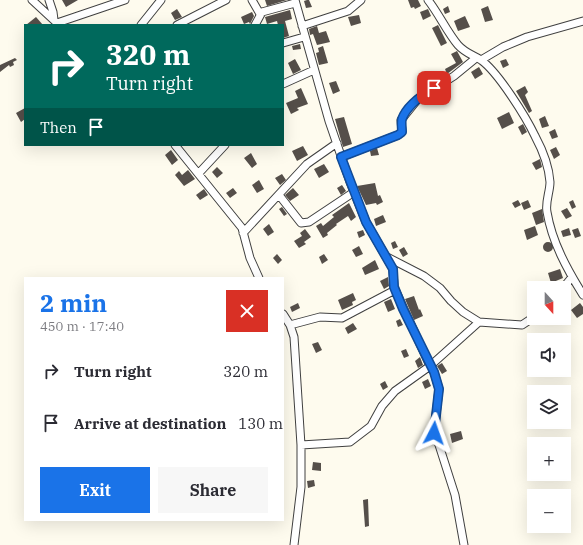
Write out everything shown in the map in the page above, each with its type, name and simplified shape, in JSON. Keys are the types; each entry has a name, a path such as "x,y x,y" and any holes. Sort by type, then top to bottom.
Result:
{"street":[{"path":"32,0 56,23"},
{"path":"49,0 54,12 56,23"},
{"path":"56,23 125,0"},
{"path":"142,24 161,0"},
{"path":"179,24 226,0"},
{"path":"252,0 260,14"},
{"path":"302,26 348,11 361,0"},
{"path":"428,0 458,45 468,55 479,59 501,82 536,136 546,163 550,181 547,210 551,228 563,260 583,295"},
{"path":"255,24 260,14 295,1 314,70 341,157 354,192 366,222 393,269 396,290 434,372 439,389 434,433 455,495 464,545"},
{"path":"341,157 398,135 402,132 401,120 418,99 479,59 503,47 527,38 583,21"},
{"path":"284,44 304,37"},
{"path":"284,84 314,70"},
{"path":"243,233 307,164 337,143"},
{"path":"176,146 234,216 242,228 255,273 258,277"},
{"path":"199,173 224,146"},
{"path":"278,195 301,223 304,224 354,192"},
{"path":"387,257 424,276 440,288 463,312 479,322 522,325 527,322"},
{"path":"569,281 572,277"},
{"path":"290,325 320,317 342,318 396,290"},
{"path":"284,316 290,325 294,337 300,446 301,487 294,545"},
{"path":"300,446 350,442 371,426 382,406 395,392 430,366 479,322"}],"building":[{"path":"62,0 78,0 66,7"},
{"path":"265,0 287,0 267,6"},
{"path":"309,0 312,7 306,8 304,1"},
{"path":"408,0 418,0 421,6 415,9 414,7 411,8"},
{"path":"448,6 450,12 445,14 443,9"},
{"path":"488,6 493,20 485,22 481,9"},
{"path":"177,9 182,17 175,20 171,13"},
{"path":"428,9 431,16 423,20 420,12"},
{"path":"290,10 292,19 285,21 289,36 284,38 284,24 278,24 277,21 267,24 265,17"},
{"path":"252,12 254,16 250,24 249,22 244,24 241,17"},
{"path":"359,15 361,23 351,26 348,17"},
{"path":"465,16 470,27 458,31 454,21"},
{"path":"36,17 42,24 27,24"},
{"path":"438,25 447,43 441,46 432,28"},
{"path":"317,26 319,33 326,31 330,42 317,45 313,34 310,35 309,29"},
{"path":"300,44 301,49 293,50 292,46"},
{"path":"323,46 328,63 319,65 316,53 319,52 318,48"},
{"path":"457,51 463,62 447,74 445,69 456,63 451,54"},
{"path":"15,58 17,60 13,62 14,65 10,67 9,65 0,72 0,65"},
{"path":"295,59 301,70 293,74 288,63"},
{"path":"506,59 509,65 503,68 500,61"},
{"path":"479,67 483,74 475,79 471,72"},
{"path":"336,81 340,91 333,94 329,83"},
{"path":"525,86 528,92 525,95 532,111 529,113 516,91"},
{"path":"301,88 308,104 297,108 299,110 291,114 286,103 298,98 295,91"},
{"path":"24,109 24,120 21,122 16,113"},
{"path":"509,112 514,123 502,129 497,118"},
{"path":"545,116 549,126 542,128 539,119"},
{"path":"344,117 352,144 343,147 335,119"},
{"path":"523,124 527,132 522,135 518,127"},
{"path":"555,129 558,137 552,139 549,132"},
{"path":"303,146 308,155 297,161 292,151"},
{"path":"556,147 560,155 554,159 550,150"},
{"path":"377,148 379,155 371,156 370,151"},
{"path":"171,150 178,160 172,165 165,155"},
{"path":"251,153 257,164 252,168 244,158"},
{"path":"540,159 542,167 536,170 532,163"},
{"path":"324,164 329,172 319,178 314,169"},
{"path":"217,167 223,173 217,178 212,172"},
{"path":"188,170 195,179 184,186 175,175 179,171 182,175"},
{"path":"282,174 286,180 280,185 275,178"},
{"path":"259,180 264,189 257,193 252,185"},
{"path":"375,183 378,196 380,195 383,202 377,205 376,203 366,205 357,186"},
{"path":"342,185 346,191 341,195 337,188"},
{"path":"233,188 237,193 230,198 226,193"},
{"path":"293,188 299,195 290,201 285,195"},
{"path":"204,189 208,195 200,200 196,195"},
{"path":"518,200 521,205 515,208 512,203"},
{"path":"528,200 531,207 524,210 521,203"},
{"path":"573,200 576,207 572,209 569,202"},
{"path":"349,203 356,217 351,221 348,216 336,224 337,225 327,233 328,235 323,238 316,226 321,223 323,226 334,217 332,215"},
{"path":"282,207 287,214 284,216 279,209"},
{"path":"567,208 572,216 566,219 561,211"},
{"path":"542,209 544,222 536,225 532,213"},
{"path":"383,215 386,222 376,226 374,219"},
{"path":"269,224 274,232 268,236 263,229"},
{"path":"535,226 538,235 527,240 524,230"},
{"path":"569,228 571,235 563,237 561,231"},
{"path":"578,228 581,236 575,238 572,230"},
{"path":"305,229 311,237 304,242 306,244 299,248 294,241 302,236 300,233"},
{"path":"363,230 365,235 359,238 357,232"},
{"path":"395,241 398,247 393,249 391,243"},
{"path":"546,242 550,242 553,247 550,252 546,252 543,249 543,245"},
{"path":"359,246 363,254 356,257 352,250"},
{"path":"404,247 408,254 403,257 399,250"},
{"path":"277,254 282,260 278,264 273,258"},
{"path":"324,254 328,260 322,264 319,257"},
{"path":"375,260 379,269 365,275 362,268"},
{"path":"560,269 563,278 556,281 550,281 548,273"},
{"path":"388,277 389,286 384,289 380,281"},
{"path":"353,293 356,300 352,302 353,305 342,310 338,300"},
{"path":"414,296 423,316 414,320 405,299"},
{"path":"391,299 395,309 388,312 384,302"},
{"path":"298,303 300,308 292,312 290,307"},
{"path":"580,303 583,307 583,314 577,318 571,310"},
{"path":"400,319 403,325 398,327 396,321"},
{"path":"353,323 357,329 348,334 345,328"},
{"path":"318,342 322,350 316,353 312,344"},
{"path":"406,349 409,356 404,358 401,351"},
{"path":"420,357 423,365 418,368 415,361"},
{"path":"442,363 447,371 442,374 437,366"},
{"path":"428,379 431,386 425,389 422,382"},
{"path":"385,381 388,387 383,390 380,384"},
{"path":"461,431 463,439 452,443 450,434"},
{"path":"313,462 321,463 321,471 312,470"},
{"path":"314,480 315,486 308,488 307,481"},
{"path":"368,499 369,526 365,527 363,500"}],"route":[{"path":"434,88 418,99 409,109 401,120 402,132 398,135 341,157 366,222 393,269 394,287 403,309 434,372 439,389 434,417 434,433"}]}
